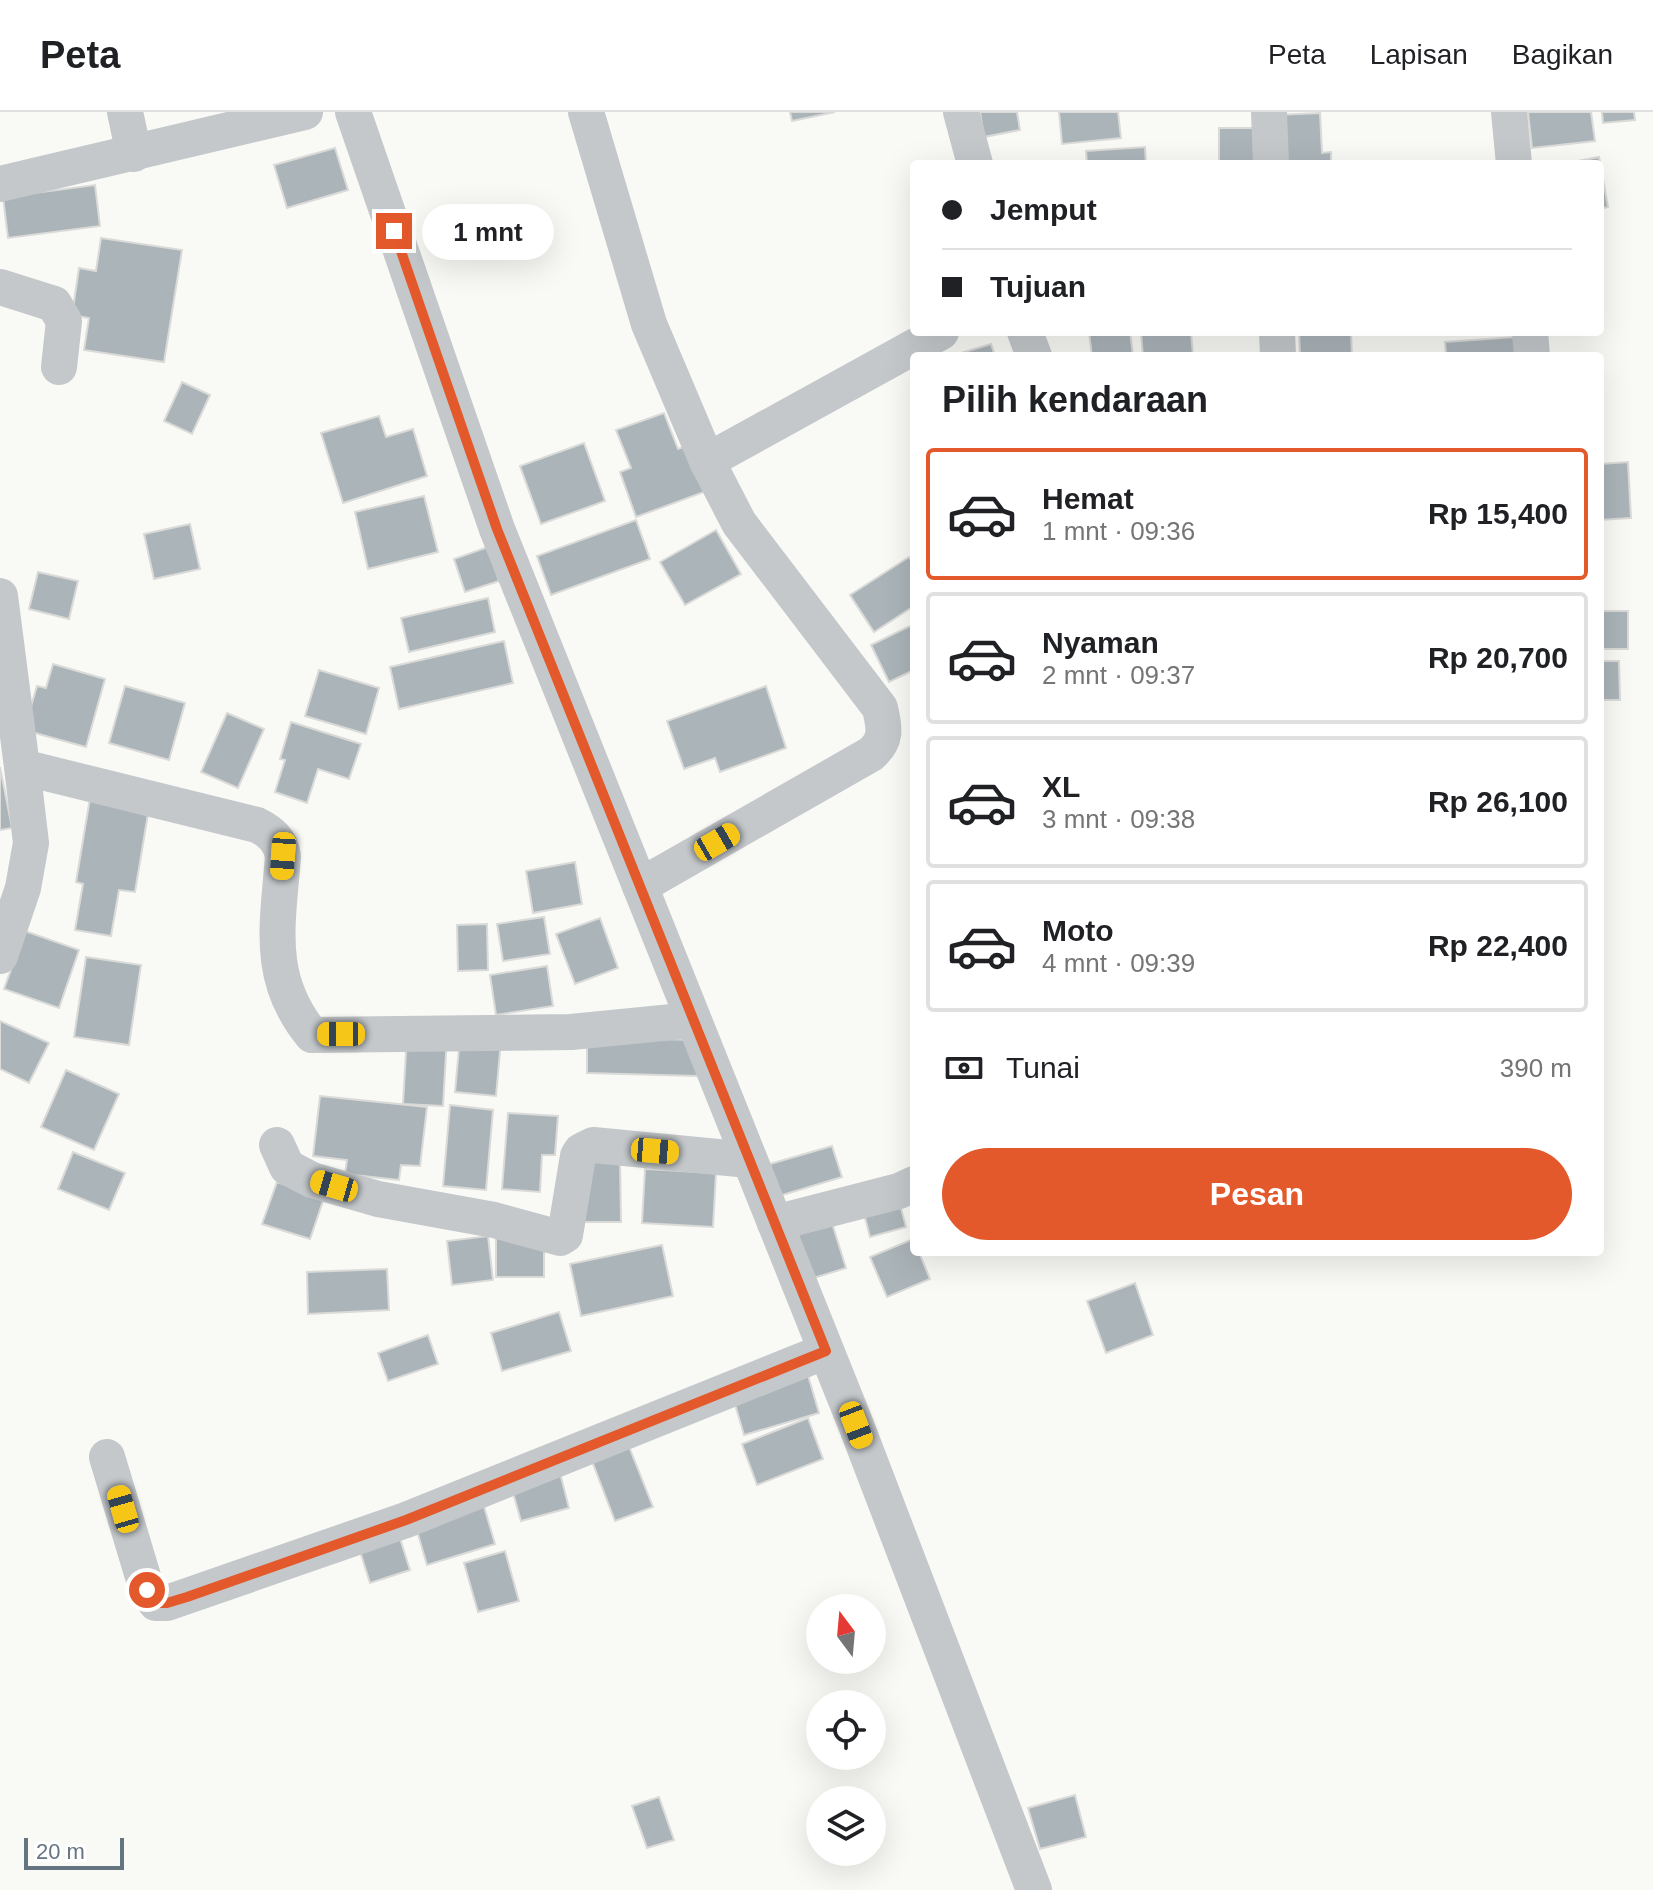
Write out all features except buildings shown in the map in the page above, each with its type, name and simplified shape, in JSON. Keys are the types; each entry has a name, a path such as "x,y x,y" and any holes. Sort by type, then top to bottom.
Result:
{"street":[{"path":"125,112 134,154"},
{"path":"0,184 305,112"},
{"path":"353,112 497,529 826,1351 1034,1890"},
{"path":"586,112 649,324 707,461 739,523 880,708 884,739 871,754 640,886"},
{"path":"961,112 974,160"},
{"path":"1269,112 1271,160"},
{"path":"1509,112 1514,160"},
{"path":"0,287 54,304 64,321 59,367"},
{"path":"707,461 934,336"},
{"path":"0,596 7,711 22,767 31,843 23,888 0,956"},
{"path":"22,767 257,825 275,837 283,856 277,926 279,967 285,994 295,1015 312,1035 571,1032 693,1020"},
{"path":"277,1145 287,1167 312,1180 378,1199 494,1220 560,1238 565,1235 578,1156 586,1147 593,1145 749,1160"},
{"path":"775,1223 910,1186"},
{"path":"107,1457 147,1590 156,1603 167,1603 406,1520 826,1351"}],"route":[{"path":"147,1590 156,1603 167,1603 406,1520 826,1351 497,529 394,231"}]}
